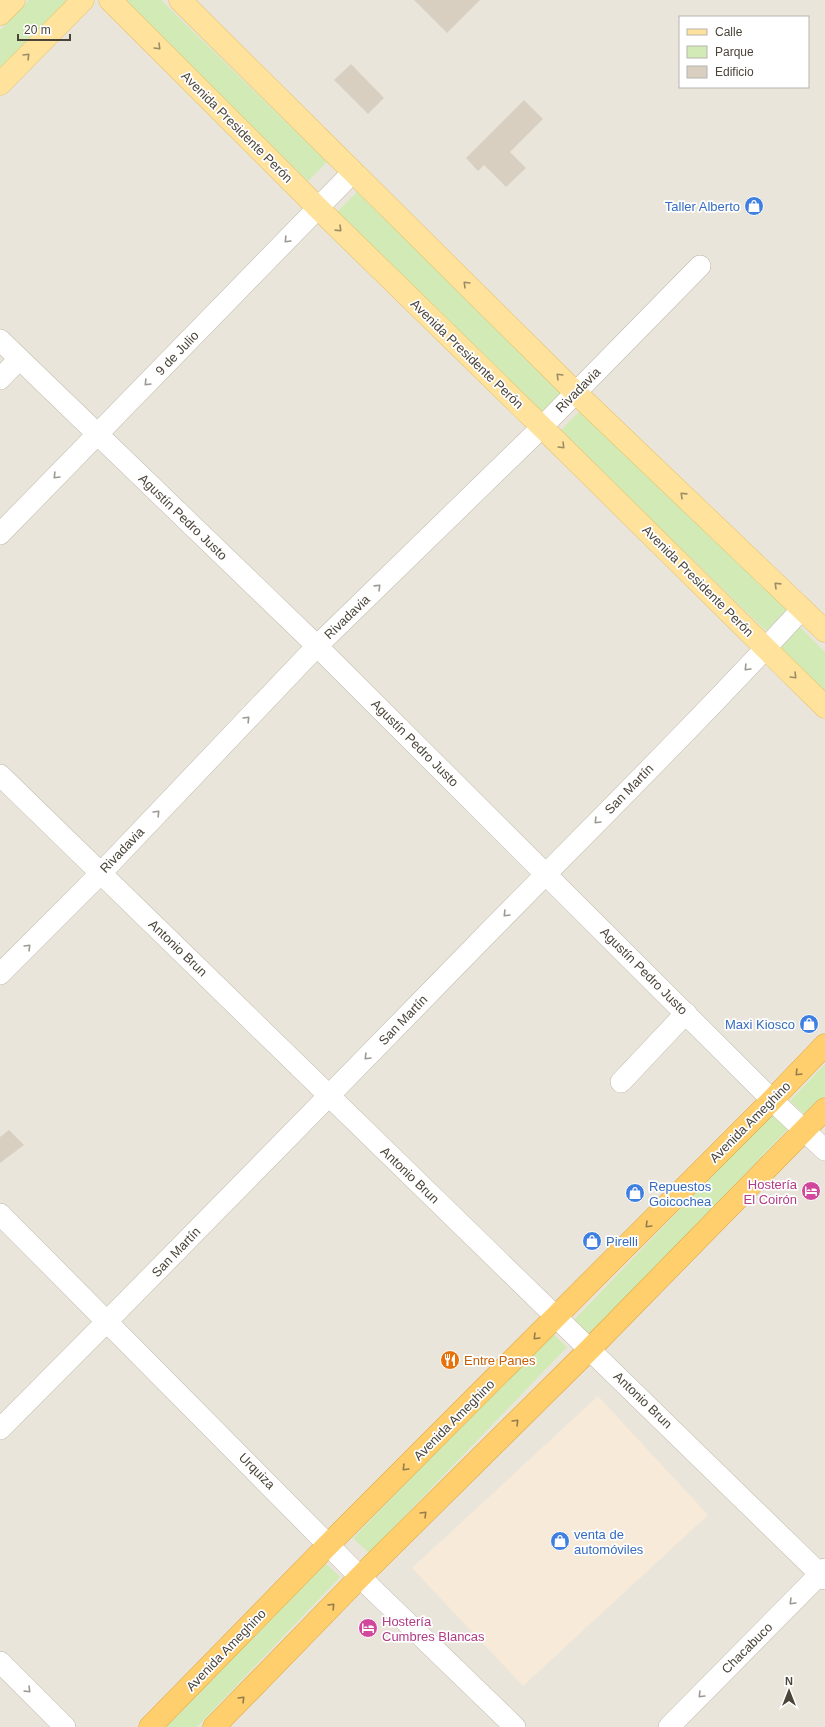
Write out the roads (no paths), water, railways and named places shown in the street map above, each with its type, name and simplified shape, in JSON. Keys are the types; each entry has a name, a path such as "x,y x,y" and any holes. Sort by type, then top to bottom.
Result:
{"highway":[{"name":"Avenida Ameghino","path":"150,1727 329,1544 825,1045"},
{"path":"214,1727 360,1577 590,1349 825,1109"}],"main road":[{"path":"0,14 14,0"},
{"path":"0,84 83,0"},
{"name":"Avenida Presidente Perón","path":"110,0 318,208 542,427 825,708"},
{"path":"180,0 576,393 825,631"}],"street":[{"name":"9 de Julio","path":"0,534 353,172"},
{"name":"Rivadavia","path":"0,974 101,873 317,646 542,427 700,266"},
{"name":"Agustín Pedro Justo","path":"0,340 317,646 772,1100 825,1150"},
{"path":"0,379 19,359"},
{"name":"San Martín","path":"0,1429 329,1096 766,648 802,609"},
{"name":"Antonio Brun","path":"0,776 556,1317 823,1574"},
{"path":"621,1082 686,1013"},
{"name":"Urquiza","path":"0,1214 108,1321 360,1577 515,1727"},
{"name":"Chacabuco","path":"669,1727 823,1574"},
{"path":"0,1662 66,1727"}],"place":[{"name":"Taller Alberto","path":"754,206"},
{"name":"Maxi Kiosco","path":"809,1024"},
{"name":"Hostería El Coirón","path":"811,1191"},
{"name":"Repuestos Goicochea","path":"635,1193"},
{"name":"Pirelli","path":"592,1241"},
{"name":"Entre Panes","path":"450,1360"},
{"name":"venta de automóviles","path":"560,1541"},
{"name":"Hostería Cumbres Blancas","path":"368,1628"}]}
